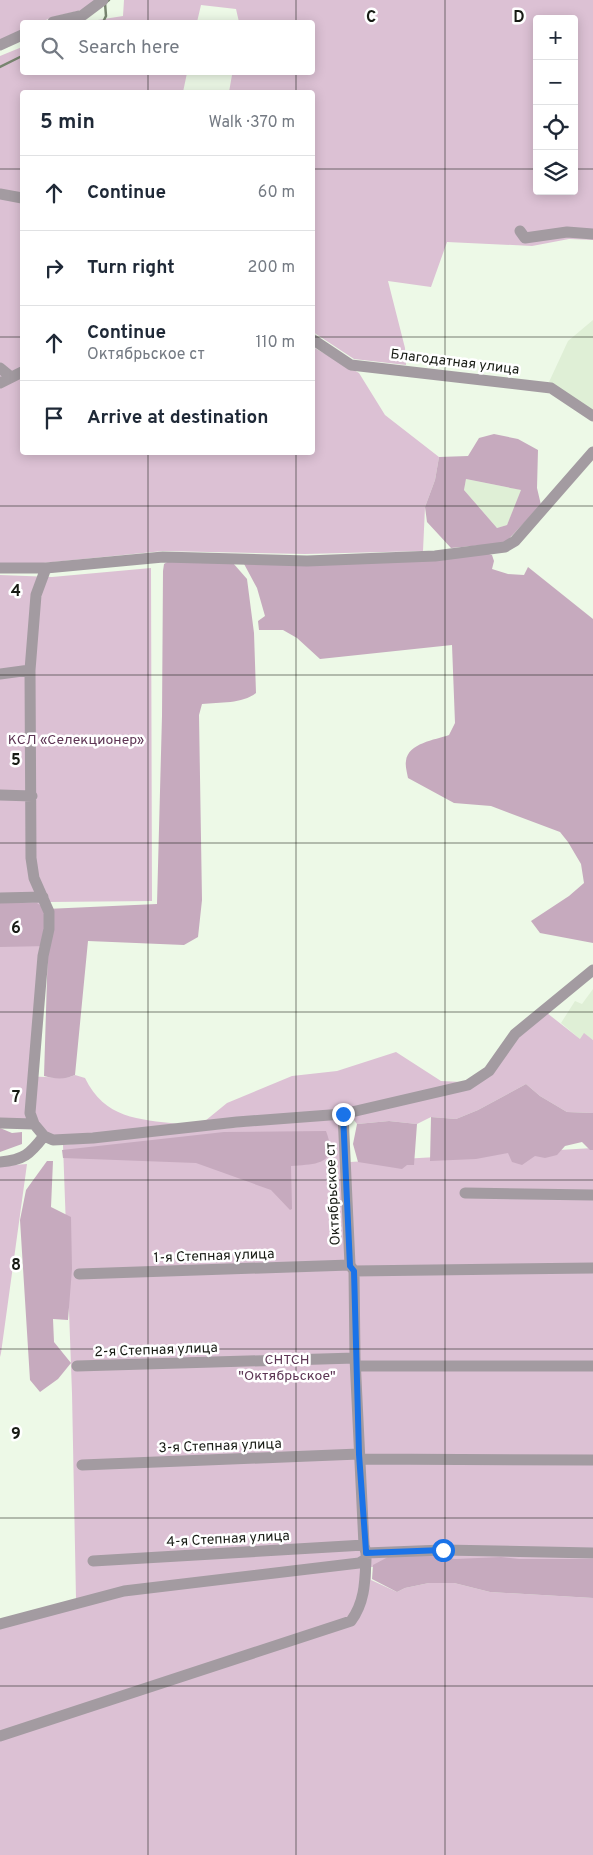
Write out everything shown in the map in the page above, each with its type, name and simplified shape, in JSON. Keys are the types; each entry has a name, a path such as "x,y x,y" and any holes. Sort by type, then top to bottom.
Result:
{"street":[{"path":"63,20 83,16 102,0"},
{"path":"0,46 20,36"},
{"path":"0,194 20,198"},
{"path":"520,231 525,238 567,232 593,234"},
{"name":"Благодатная улица","path":"315,341 351,365 551,388 593,416"},
{"path":"0,368 11,377"},
{"path":"0,383 20,373"},
{"path":"0,568 46,568 163,557 307,561 436,556 505,547 515,541 593,452"},
{"path":"46,568 36,596 30,670 31,858 34,878 49,912 49,929 43,956 30,1113 34,1124 44,1136 53,1140 93,1138 237,1122 343,1114 468,1086 489,1071 515,1034 593,970"},
{"path":"0,674 30,670"},
{"path":"0,795 32,796"},
{"path":"0,898 43,897"},
{"name":"Октябрьское ст","path":"0,1736 351,1621 357,1613 365,1587 365,1551 343,1114"},
{"path":"0,1123 34,1124"},
{"path":"0,1162 10,1161 30,1154 44,1136"},
{"path":"466,1193 593,1195"},
{"name":"1-я Степная улица","path":"79,1274 352,1268 593,1268"},
{"name":"2-я Степная улица","path":"77,1366 356,1362 593,1366"},
{"name":"3-я Степная улица","path":"82,1465 360,1457 593,1460"},
{"name":"4-я Степная улица","path":"93,1561 365,1551 443,1550 593,1553"},
{"path":"0,1624 124,1591 359,1563 365,1551"}],"shaded area":[{"path":"593,320 593,412 549,382 568,341"},
{"path":"494,434 518,439 538,450 537,488 541,505 505,543 451,548 427,522 425,507 435,480 439,457 468,456 479,438","holes":["466,479 521,490 507,525 497,528 464,490"]},
{"path":"466,479 522,490 507,525 497,528 464,490"},
{"path":"483,552 492,555 494,561 492,569 508,574 524,575 528,567 593,619 593,943 540,933 531,921 569,896 584,883 581,864 560,832 491,806 454,803 408,778 406,761 412,750 423,743 449,735 455,723 452,645 320,659 297,638 283,630 259,630 258,621 265,616 257,588 243,562"},
{"path":"169,561 233,563 247,579 254,633 256,693 238,701 202,704 199,715 202,900 198,937 184,945 88,941 75,1075 63,1078 48,1077 44,1076 48,946 0,947 0,903 37,903 46,909 157,904 162,716 163,571 164,564"},
{"path":"593,989 593,1040 584,1034 581,1040 561,1023 575,1001 582,1004"},
{"path":"526,1084 540,1096 567,1112 593,1113 593,1150 590,1150 582,1142 565,1146 557,1155 545,1158 535,1156 522,1165 512,1162 508,1153 476,1159 430,1161 431,1117 456,1119 478,1110"},
{"path":"389,1121 417,1124 414,1165 407,1165 402,1169 358,1162 353,1144 357,1124"},
{"path":"0,1128 12,1133 22,1132 22,1144 0,1152"},
{"path":"326,1131 330,1151 323,1160 317,1163 291,1166 292,1209 290,1210 271,1190 196,1163 63,1158 62,1150 224,1132"},
{"path":"47,1161 53,1161 51,1207 71,1217 72,1269 68,1320 53,1319 54,1342 71,1363 58,1379 40,1392 30,1380 20,1220 26,1190"},
{"path":"435,1553 442,1557 455,1559 501,1557 519,1559 593,1559 593,1598 490,1592 454,1583 429,1583 405,1588 397,1592 372,1579 373,1565 388,1557"}],"green space":[{"path":"0,0 95,0 86,9 46,20 20,20 20,33 0,42"},
{"path":"124,0 593,0 593,240 569,239 532,246 447,242 431,287 388,281 405,348 406,365 354,359 315,333 315,90 229,90 232,75 315,75 315,20 239,20 236,9 201,5 197,20 98,20 123,16"},
{"path":"20,48 20,75 187,75 183,90 20,90 20,455 315,455 315,348 359,373 385,415 439,457 435,480 425,507 423,551 305,554 163,551 43,563 0,563 0,56"},
{"name":"КСЛ «Селекционер»","path":"151,568 152,901 49,902 28,1120 0,1121 0,575 52,577"},
{"path":"547,1013 580,1039 584,1033 593,1040 593,1113 567,1112 540,1096 526,1084 478,1110 456,1119 431,1117 417,1124 389,1121 357,1124 350,1115 469,1087 517,1036"},
{"path":"396,1052 441,1081 462,1082 342,1110 205,1121 227,1103 292,1076 337,1071"},
{"path":"75,1075 85,1078 93,1092 102,1102 113,1109 136,1118 178,1124 92,1135 54,1136 46,1133 38,1124 34,1113 36,1077 60,1078"},
{"name":"СНТСН \"Октябрьское\"","path":"346,1116 350,1162 593,1148 593,1569 371,1567 371,1580 397,1592 405,1588 429,1583 454,1583 490,1592 593,1598 593,1855 0,1855 0,1624 76,1599 72,1393 63,1145"},
{"path":"27,1164 1,1353 0,1357 0,1166"}],"waterway":[{"path":"104,20 106,16 105,3 109,0"},
{"path":"0,67 20,57"}],"route":[{"path":"343,1114 350,1266 354,1271 359,1454 364,1545 366,1553 443,1550"}]}
